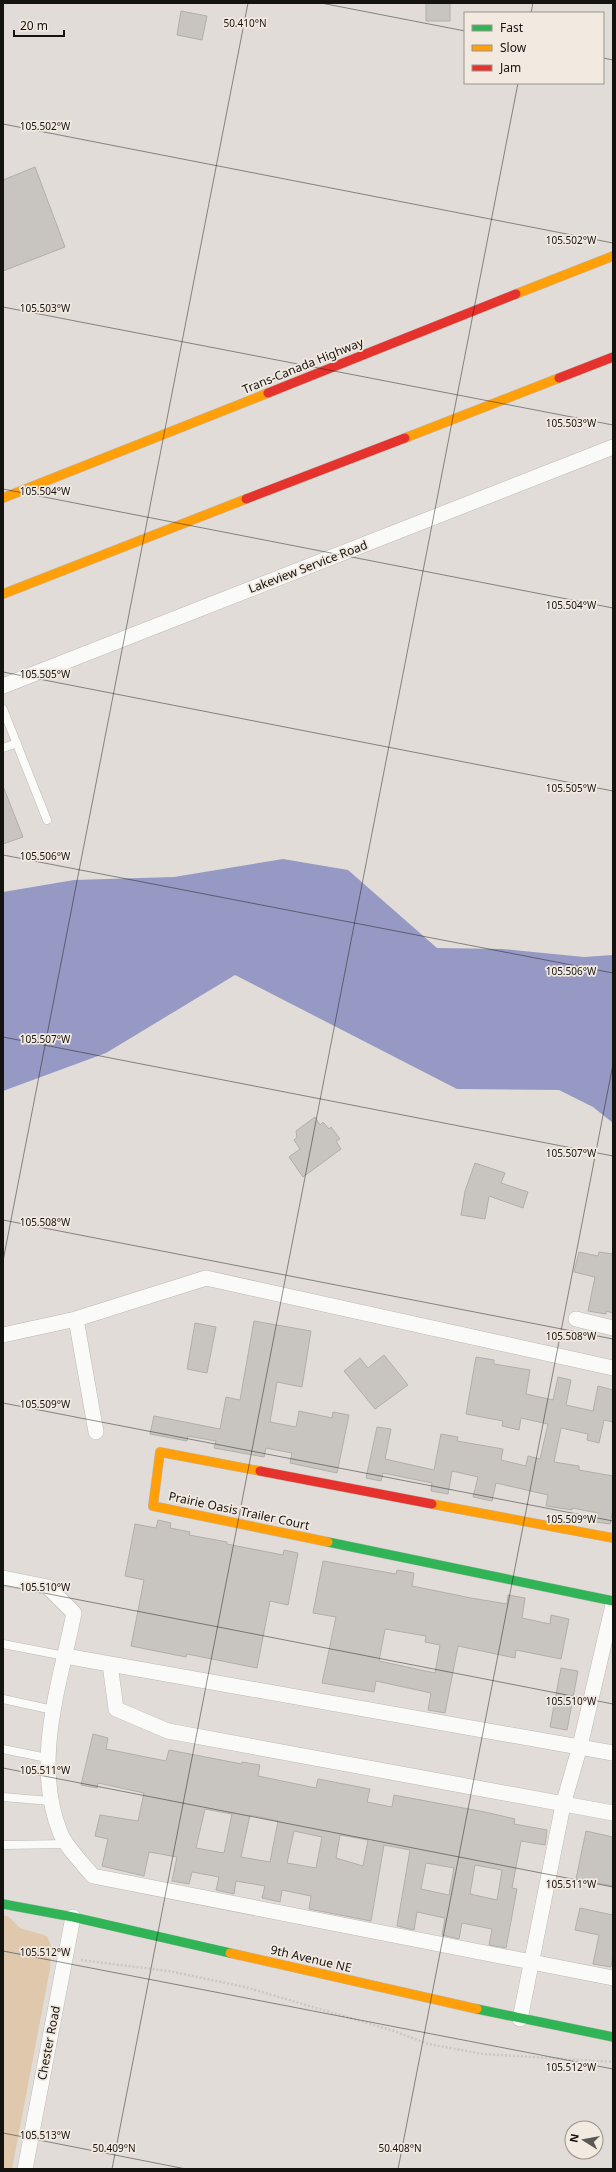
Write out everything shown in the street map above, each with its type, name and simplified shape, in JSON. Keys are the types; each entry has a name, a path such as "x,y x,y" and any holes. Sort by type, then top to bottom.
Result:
{"main road":[{"name":"Trans-Canada Highway","path":"3,498 613,256"},
{"path":"3,594 613,357"},
{"name":"Prairie Oasis Trailer Court","path":"613,1538 160,1452 153,1506 613,1601"},
{"name":"9th Avenue NE","path":"3,1904 73,1917 520,2019 613,2037"}],"street":[{"name":"Lakeview Service Road","path":"3,686 613,447"},
{"path":"3,1335 76,1319 206,1278 613,1368"},
{"path":"76,1319 96,1432"},
{"path":"576,1319 613,1328"},
{"path":"3,1578 48,1587 74,1613 53,1710 47,1758 50,1801 60,1834 93,1876 613,1978"},
{"path":"520,2019 530,1962 563,1805 580,1746 613,1605"},
{"path":"65,1656 613,1753"},
{"path":"110,1664 116,1709 168,1731 613,1813"},
{"name":"Chester Road","path":"25,2169 73,1917"}],"lane":[{"path":"3,709 47,820"},
{"path":"3,748 17,743"},
{"path":"3,1644 65,1656"},
{"path":"3,1699 53,1710"},
{"path":"3,1749 47,1758"},
{"path":"3,1797 50,1801"},
{"path":"3,1845 68,1844"}],"path":[{"path":"3,1952 108,1962 169,1971 245,1987 394,2031 428,2044 483,2054 613,2062"}],"shaded area":[{"path":"3,1915 9,1917 20,1928 47,1936 51,1946 50,1969 12,2169 3,2169"}],"water":[{"path":"283,859 348,870 437,948 502,949 584,957 613,955 613,1123 593,1107 559,1090 457,1089 235,975 106,1053 3,1091 3,892 74,880 174,877"}],"building":[{"path":"426,3 450,3 450,21 426,21"},
{"path":"181,11 207,16 202,40 177,35"},
{"path":"35,167 65,247 3,271 3,180"},
{"path":"3,786 23,837 3,844"},
{"path":"315,1117 320,1125 323,1122 329,1129 331,1127 340,1139 336,1141 341,1149 303,1177 289,1157 300,1149 294,1140 297,1137 296,1131"},
{"path":"475,1163 505,1173 501,1183 528,1192 523,1208 489,1196 485,1219 461,1215 465,1191"},
{"path":"579,1252 598,1256 599,1252 613,1254 613,1313 606,1311 606,1314 588,1311 595,1277 574,1272"},
{"path":"254,1321 311,1331 302,1387 277,1382 270,1422 296,1427 299,1411 332,1418 333,1412 349,1415 337,1473 290,1463 292,1453 266,1448 264,1457 214,1448 216,1441 188,1436 187,1441 150,1434 154,1416 220,1429 226,1397 240,1400"},
{"path":"195,1323 216,1327 207,1373 187,1369"},
{"path":"384,1355 408,1385 375,1409 344,1371 360,1358 368,1368"},
{"path":"476,1357 494,1360 494,1364 530,1370 526,1394 553,1400 558,1377 571,1380 566,1405 593,1411 598,1386 613,1390 613,1422 604,1420 599,1443 587,1440 588,1434 561,1428 554,1462 579,1466 579,1470 613,1476 613,1509 610,1524 596,1522 598,1513 572,1508 572,1510 546,1506 548,1495 496,1483 492,1501 473,1497 478,1477 452,1471 448,1494 431,1491 432,1483 383,1473 381,1481 366,1478 377,1427 391,1429 385,1459 434,1470 441,1434 458,1437 457,1441 503,1449 501,1460 526,1466 528,1456 540,1459 548,1424 521,1418 519,1430 502,1426 503,1421 466,1414"},
{"path":"158,1520 171,1523 170,1528 190,1532 189,1535 227,1542 227,1544 283,1555 284,1550 298,1553 288,1605 270,1601 257,1668 187,1654 186,1657 131,1646 144,1580 125,1576 135,1524 156,1528"},
{"path":"323,1561 396,1574 397,1570 414,1573 412,1586 471,1598 507,1604 508,1595 525,1598 522,1618 550,1624 551,1615 569,1619 561,1659 516,1650 515,1658 458,1646 445,1713 428,1710 431,1693 376,1681 374,1692 322,1683 336,1617 313,1613","holes":["385,1629 426,1636 425,1642 440,1645 435,1673 379,1661"]},
{"path":"561,1668 578,1671 567,1730 550,1727"},
{"path":"93,1734 108,1738 106,1749 166,1761 169,1750 242,1764 242,1762 260,1765 258,1776 316,1788 318,1779 370,1789 367,1802 392,1807 394,1795 485,1812 515,1819 514,1824 547,1830 545,1845 521,1841 512,1888 517,1889 506,1948 489,1945 492,1929 462,1923 459,1939 442,1935 445,1918 417,1912 414,1930 397,1926 410,1850 384,1845 371,1921 309,1909 311,1896 282,1890 280,1902 262,1898 265,1886 236,1881 234,1894 216,1890 219,1877 192,1872 189,1884 172,1881 177,1857 149,1852 144,1876 102,1866 108,1839 95,1836 100,1815 138,1821 144,1793 98,1783 97,1788 81,1785","holes":["205,1809 232,1814 224,1853 196,1848","250,1815 278,1821 270,1862 241,1857","294,1831 322,1837 316,1868 287,1863","340,1835 368,1840 363,1866 336,1858","426,1863 454,1868 449,1895 421,1889","475,1865 502,1870 497,1900 470,1894"]},
{"path":"586,1831 613,1837 613,1886 576,1879"},
{"path":"580,1908 613,1915 613,1954 611,1967 593,1964 599,1935 575,1930"}],"traffic: fast":[{"path":"328,1542 613,1601"},
{"path":"3,1904 73,1917 230,1953"},
{"path":"477,2009 613,2037"}],"traffic: slow":[{"path":"516,294 613,256"},
{"path":"405,438 559,378"},
{"path":"3,498 268,393"},
{"path":"3,594 246,499"},
{"path":"260,1471 160,1452 153,1506 328,1542"},
{"path":"432,1504 613,1538"},
{"path":"230,1953 477,2009"}],"traffic: jam":[{"path":"268,393 516,294"},
{"path":"559,378 613,357"},
{"path":"246,499 405,438"},
{"path":"260,1471 432,1504"}]}
